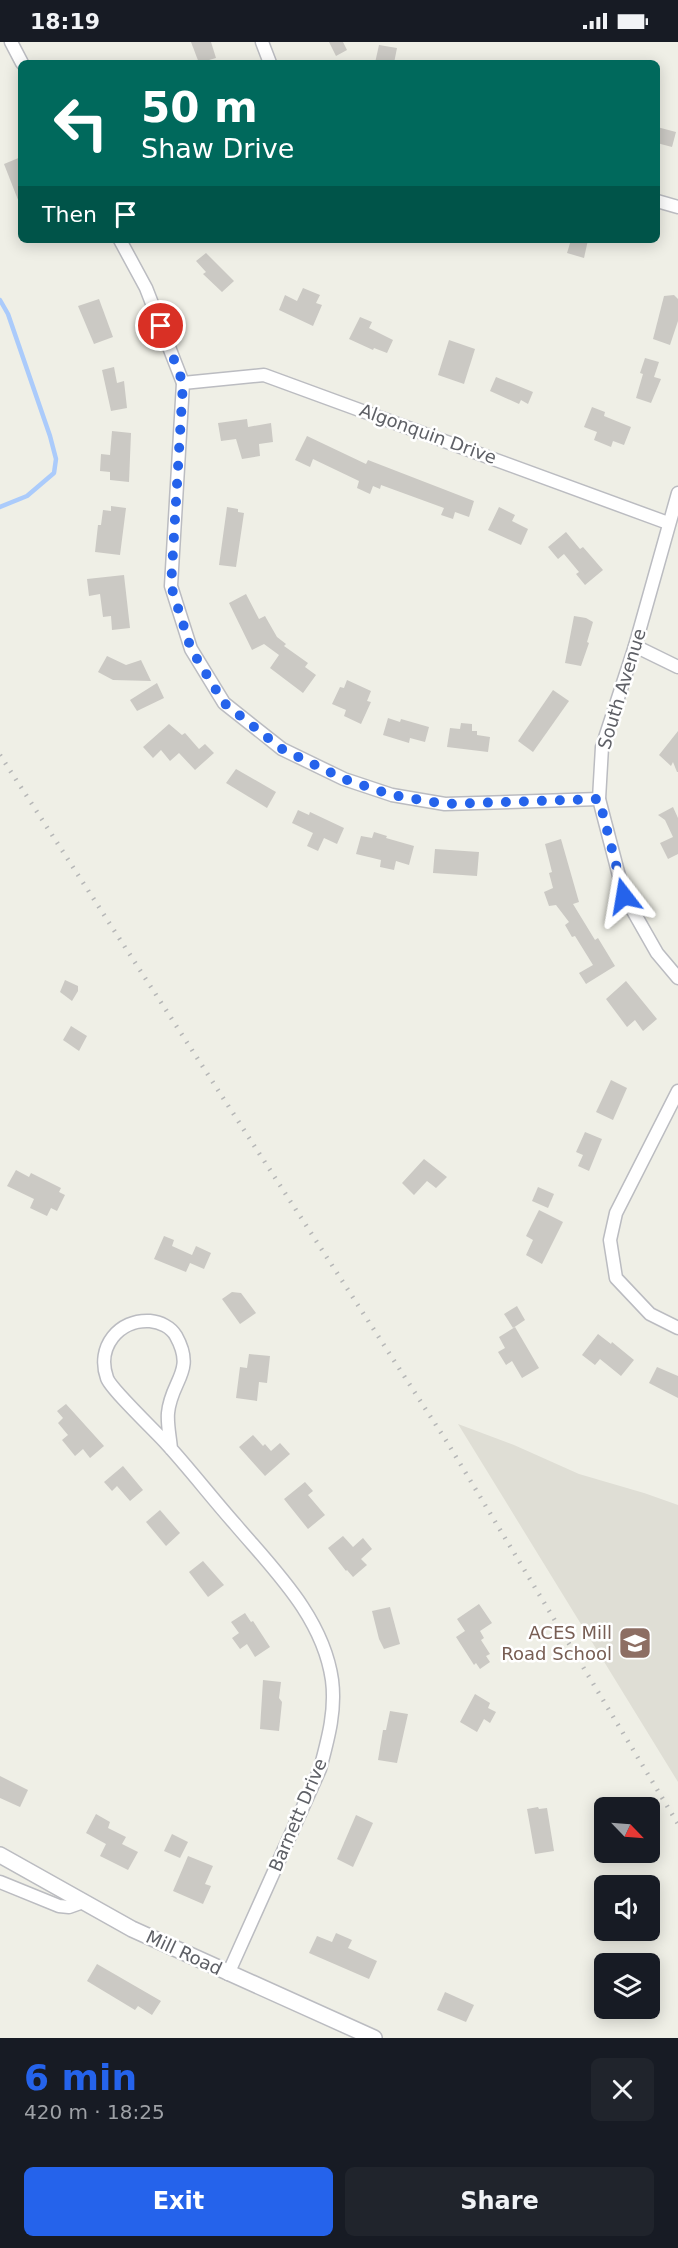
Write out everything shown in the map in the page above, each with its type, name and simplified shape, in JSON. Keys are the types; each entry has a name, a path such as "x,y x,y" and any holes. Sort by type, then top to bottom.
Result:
{"street":[{"path":"11,42 20,60"},
{"path":"262,42 269,60"},
{"path":"660,202 678,207"},
{"path":"122,243 146,288 183,383 171,586 191,649 224,703 282,749 344,779 392,795 445,804 599,799"},
{"name":"Algonquin Drive","path":"183,383 264,375 668,523"},
{"name":"South Avenue","path":"678,493 635,646 602,747 599,799 624,896 657,953 678,978"},
{"path":"635,646 678,667"},
{"path":"678,1091 616,1213 610,1240 616,1278 650,1314 678,1328"},
{"name":"Barnett Drive","path":"171,1449 168,1412 185,1365 184,1349 173,1331 158,1321 141,1320 124,1325 108,1342 104,1361 107,1379 171,1449 297,1598 314,1627 325,1653 332,1679 334,1705 329,1736 320,1768 228,1974"},
{"name":"Mill Road","path":"0,1855 140,1933 374,2038"},
{"path":"0,1882 59,1906 69,1907 83,1902"}],"shaded area":[{"name":"ACES Mill Road School","path":"458,1424 514,1445 579,1474 678,1505 678,1782"}],"building":[{"path":"191,42 211,42 216,58 198,60"},
{"path":"329,42 343,42 347,50 336,56"},
{"path":"379,45 397,48 395,60 376,60"},
{"path":"660,128 676,132 672,147 660,144"},
{"path":"18,158 18,200 4,164"},
{"path":"570,243 587,243 584,258 567,253"},
{"path":"206,253 234,281 222,292 203,274 206,272 196,261"},
{"path":"303,288 320,295 316,303 322,305 313,326 279,310 285,295 297,301"},
{"path":"674,295 678,299 678,321 670,345 653,339 664,296"},
{"path":"99,299 113,337 94,344 78,306"},
{"path":"360,317 372,322 369,328 393,340 387,353 374,348 373,350 349,339"},
{"path":"449,340 475,349 464,384 438,375"},
{"path":"645,358 659,362 654,377 661,379 651,403 636,398"},
{"path":"114,367 117,383 124,381 127,408 111,411 102,370"},
{"path":"496,377 533,392 528,404 521,400 519,404 490,391"},
{"path":"592,407 605,412 604,416 631,427 624,445 613,441 611,447 594,440 597,432 584,427"},
{"path":"247,419 248,427 271,423 273,442 259,444 260,456 242,459 236,439 221,441 218,423"},
{"path":"112,431 131,433 129,482 110,480 110,472 100,471 101,454 110,455"},
{"path":"307,436 366,464 368,460 474,501 469,517 455,512 453,519 441,515 444,508 381,485 380,489 373,486 370,494 357,488 359,481 313,459 310,467 295,460"},
{"path":"111,506 126,508 120,555 95,552 98,525 101,525 103,510 111,511"},
{"path":"227,507 244,513 236,567 219,565"},
{"path":"499,507 515,515 512,521 528,529 521,545 488,530"},
{"path":"566,532 580,549 583,547 603,570 585,585 576,574 579,572 564,554 558,559 548,547"},
{"path":"124,575 130,628 112,630 111,616 103,617 100,594 89,596 87,579"},
{"path":"246,594 259,619 265,616 277,637 286,644 284,646 308,663 305,667 316,675 303,693 270,668 279,655 264,644 252,650 229,603"},
{"path":"574,616 593,622 581,666 565,663"},
{"path":"107,656 126,665 141,660 151,681 113,680 98,672"},
{"path":"347,680 371,691 367,701 371,702 361,724 344,716 346,710 332,704 340,687 344,688"},
{"path":"157,683 164,698 137,711 130,700"},
{"path":"553,690 569,701 533,752 518,741"},
{"path":"388,718 400,722 401,719 429,727 425,742 410,738 409,743 383,735"},
{"path":"461,723 472,724 472,731 477,731 477,735 490,737 488,752 447,747 450,728 460,729"},
{"path":"169,724 182,735 185,733 199,749 205,744 214,753 195,770 179,753 170,761 161,750 153,758 143,747"},
{"path":"678,731 677,772 673,762 671,766 659,755"},
{"path":"236,769 276,792 267,808 226,783"},
{"path":"673,807 678,818 678,854 668,859 660,843 673,837 665,820 658,815"},
{"path":"298,810 309,815 310,812 344,828 337,844 324,838 318,851 307,846 313,833 292,823"},
{"path":"374,832 414,846 409,865 396,861 394,870 380,867 381,860 356,854 361,836 372,838"},
{"path":"561,839 579,902 573,904 595,940 598,938 615,966 586,984 579,973 593,965 575,936 572,937 565,925 569,922 556,905 549,906 544,892 553,888 549,873 552,872 545,844"},
{"path":"435,849 479,852 477,876 433,873"},
{"path":"65,980 78,986 78,991 72,1001 60,992"},
{"path":"626,981 657,1019 643,1031 635,1020 627,1027 606,999"},
{"path":"71,1026 87,1036 79,1051 63,1040"},
{"path":"611,1080 627,1088 613,1120 596,1112"},
{"path":"585,1132 602,1139 589,1171 578,1166 583,1155 576,1152"},
{"path":"424,1159 447,1177 436,1188 427,1181 414,1195 402,1183"},
{"path":"16,1170 29,1177 31,1173 61,1188 59,1192 65,1195 57,1211 51,1208 47,1216 30,1208 34,1199 7,1186"},
{"path":"538,1187 554,1194 548,1208 532,1201"},
{"path":"539,1210 563,1222 542,1264 526,1255 533,1240 526,1236"},
{"path":"164,1236 174,1240 172,1246 192,1255 196,1246 211,1253 204,1269 190,1263 186,1272 154,1259"},
{"path":"232,1292 241,1293 256,1313 240,1324 222,1299"},
{"path":"517,1306 525,1320 513,1328 504,1314"},
{"path":"515,1327 539,1368 522,1378 512,1361 506,1365 498,1352 505,1348 499,1337"},
{"path":"598,1334 634,1360 621,1376 600,1359 595,1365 582,1355"},
{"path":"249,1354 270,1356 267,1383 259,1382 257,1401 236,1398 240,1367 247,1368"},
{"path":"657,1367 678,1376 678,1398 649,1383"},
{"path":"66,1404 104,1446 90,1458 83,1449 75,1456 62,1440 68,1435 58,1423 63,1418 57,1411"},
{"path":"253,1435 271,1451 280,1443 290,1454 265,1476 239,1447"},
{"path":"123,1466 143,1490 130,1501 117,1486 112,1491 104,1482"},
{"path":"305,1482 313,1491 308,1495 325,1515 308,1529 284,1499"},
{"path":"160,1510 180,1533 166,1546 146,1522"},
{"path":"343,1536 353,1547 363,1538 372,1549 361,1559 367,1565 353,1577 328,1548"},
{"path":"203,1561 224,1585 208,1597 189,1572"},
{"path":"479,1604 492,1623 480,1631 484,1638 481,1640 490,1654 486,1656 490,1662 480,1669 476,1663 474,1665 456,1637 465,1631 457,1619"},
{"path":"390,1607 400,1644 384,1649 372,1611"},
{"path":"245,1613 270,1647 255,1657 247,1644 240,1649 232,1638 239,1633 231,1622"},
{"path":"263,1680 281,1682 279,1698 282,1702 279,1731 260,1729"},
{"path":"475,1694 490,1703 488,1708 496,1712 490,1723 484,1719 477,1732 460,1722"},
{"path":"390,1711 408,1714 397,1763 378,1760 383,1730 386,1730"},
{"path":"0,1776 28,1790 20,1807 0,1798"},
{"path":"538,1807 539,1809 547,1808 554,1851 535,1854 527,1809"},
{"path":"96,1814 110,1822 108,1828 126,1837 122,1844 138,1852 128,1870 100,1856 106,1844 86,1833"},
{"path":"356,1815 373,1823 353,1867 337,1859"},
{"path":"172,1834 188,1842 180,1858 164,1851"},
{"path":"188,1856 213,1866 205,1884 211,1886 203,1904 173,1891"},
{"path":"336,1933 352,1940 348,1948 377,1961 369,1979 309,1953 317,1936 332,1942"},
{"path":"97,1964 161,2001 152,2015 138,2006 135,2010 87,1981"},
{"path":"445,1992 474,2005 466,2022 437,2010"}],"waterway":[{"path":"0,300 8,314 56,459 54,473 27,496 0,507"}],"railway":[{"path":"0,755 447,1442 678,1824"}],"place":[{"name":"ACES Mill Road School","path":"635,1643"}],"route":[{"path":"161,326 183,383 171,586 191,649 224,703 282,749 344,779 392,795 445,804 599,799 624,896"}]}
